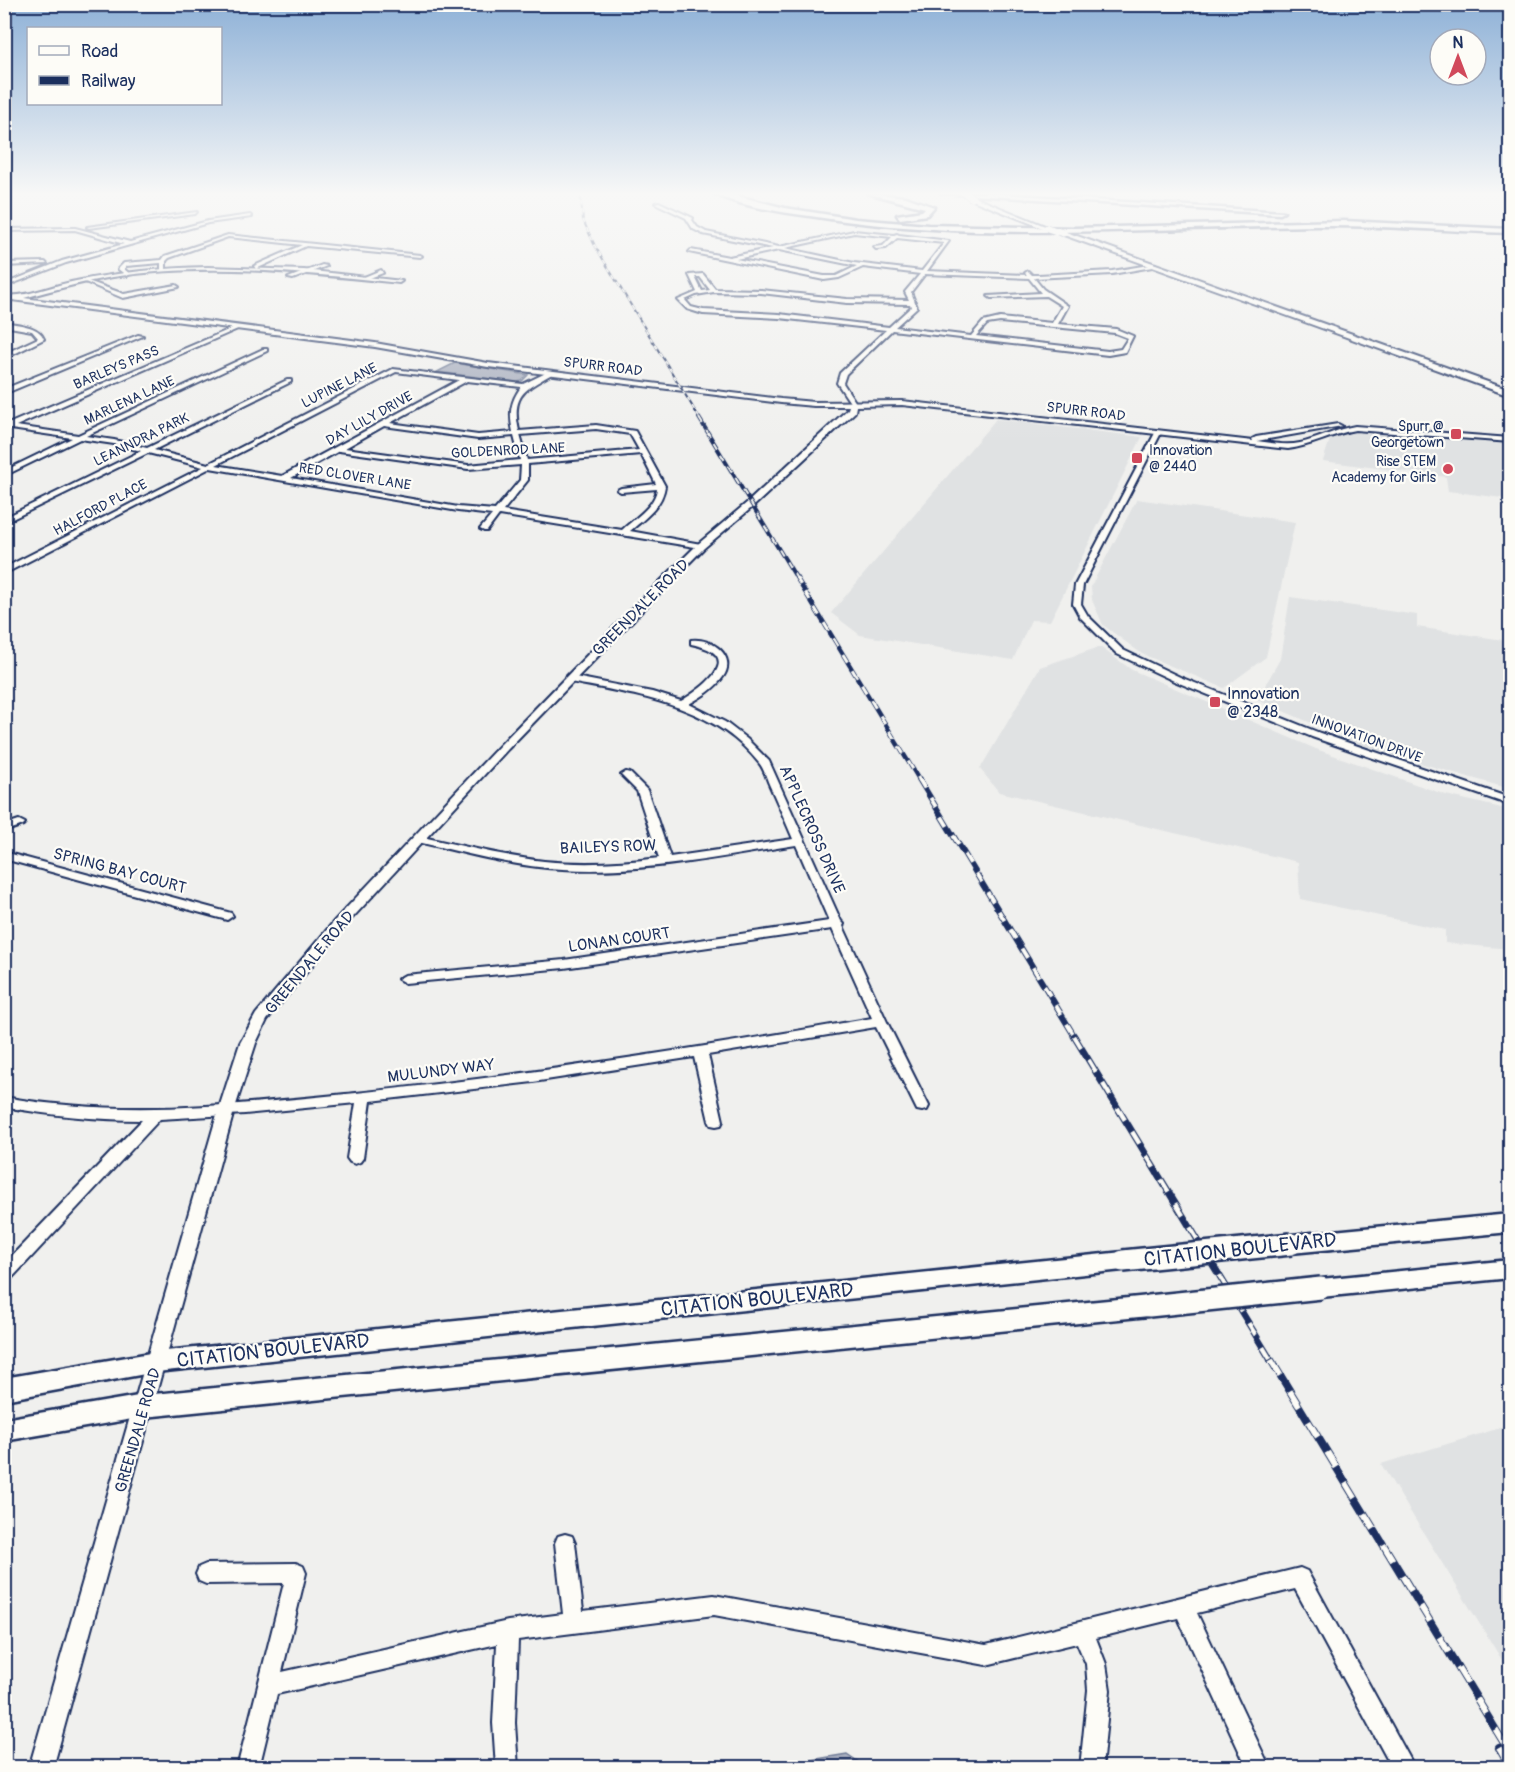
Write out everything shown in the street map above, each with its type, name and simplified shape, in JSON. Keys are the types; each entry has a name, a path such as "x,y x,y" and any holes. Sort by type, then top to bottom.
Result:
{"main road":[{"path":"1182,276 1510,393"},
{"name":"CITATION BOULEVARD","path":"4,1389 156,1362 1510,1223"},
{"path":"4,1430 144,1406 1510,1269"}],"street":[{"path":"4,286 28,276"},
{"path":"4,302 87,281 118,276"},
{"path":"291,279 299,276"},
{"path":"352,276 399,281"},
{"path":"692,276 700,292"},
{"path":"702,276 713,290"},
{"path":"812,276 824,278 840,276"},
{"path":"853,403 843,390 840,379 849,365 914,308 908,292 920,276"},
{"path":"1030,276 1046,294 1065,306 1054,325"},
{"path":"87,281 123,296 176,287"},
{"path":"912,302 864,302 713,290 700,292 681,300 689,308 704,312 698,317 706,318 715,313 779,316 890,330 971,339 1108,353 1123,351 1131,337 1116,331 990,321 985,323 971,339"},
{"path":"991,296 1046,294"},
{"name":"SPURR ROAD","path":"4,297 426,352 470,362 546,373 797,403 902,403 1288,447 1317,443 1330,433 1345,429 1395,430"},
{"path":"17,326 26,322"},
{"path":"4,324 34,330 41,339 12,354 4,355"},
{"name":"BARLEYS PASS","path":"6,427 237,328"},
{"path":"4,392 140,336"},
{"name":"MARLENA LANE","path":"4,474 265,350"},
{"name":"LUPINE LANE","path":"209,466 395,370 526,386"},
{"path":"484,529 524,480 526,471 514,406 526,386 546,373"},
{"name":"DAY LILY DRIVE","path":"285,478 465,379"},
{"name":"LEANNDRA PARK","path":"4,521 289,381"},
{"path":"4,385 18,387"},
{"name":"GREENDALE ROAD","path":"41,1767 226,1111 248,1043 272,1002 418,839 570,679 701,546 804,456 852,410 853,403"},
{"path":"383,424 478,438 596,428 623,429 633,432 661,486 658,501 622,534"},
{"name":"SPURR ROAD","path":"1200,438 1256,439 1341,426 1510,440"},
{"name":"RED CLOVER LANE","path":"6,427 81,436 147,449 209,466 473,512 498,513 701,546"},
{"name":"INNOVATION DRIVE","path":"1158,433 1079,585 1077,604 1084,617 1120,652 1177,679 1316,735 1510,802"},
{"name":"GOLDENROD LANE","path":"338,449 449,466 644,452"},
{"name":"HALFORD PLACE","path":"4,572 209,466"},
{"path":"621,490 661,486"},
{"path":"684,703 709,688 723,668 722,658 712,646 694,642"},
{"name":"APPLECROSS DRIVE","path":"570,679 684,703 722,722 748,744 765,763 838,924 878,1022 922,1106"},
{"path":"626,775 642,790 665,860"},
{"path":"4,829 20,823"},
{"name":"BAILEYS ROW","path":"418,839 561,866 613,866 800,841"},
{"name":"SPRING BAY COURT","path":"4,855 227,916"},
{"name":"LONAN COURT","path":"405,979 564,964 838,924"},
{"name":"MULUNDY WAY","path":"4,1102 58,1111 156,1114 226,1111 573,1073 878,1022"},
{"path":"700,1053 716,1121"},
{"path":"355,1158 364,1097"},
{"path":"4,1275 156,1114"},
{"path":"565,1543 574,1623"},
{"path":"206,1574 296,1573 248,1767"},
{"path":"269,1685 508,1631 714,1605 986,1655 1300,1578 1404,1767"},
{"path":"1184,1608 1258,1767"},
{"path":"507,1767 504,1723 508,1631"},
{"path":"1083,1633 1096,1664 1099,1690 1091,1767"}],"shaded area":[{"path":"996,419 1142,437 1050,621 1031,620 1013,660 860,635 831,613"},
{"name":"Rise STEM Academy for Girls","path":"1378,429 1510,442 1510,499 1448,491 1446,477 1323,461 1331,436 1349,430"},
{"path":"1137,499 1295,522 1266,657 1224,688 1142,654 1103,625 1092,600 1091,586"},
{"path":"1290,597 1417,615 1417,627 1510,641 1510,789 1375,750 1257,700 1280,659"},
{"path":"1100,647 1132,670 1316,749 1446,795 1510,810 1510,949 1445,943 1445,930 1300,899 1298,862 999,792 980,769 1040,667"},
{"path":"1510,1425 1510,1673 1381,1464"}],"water":[{"path":"455,363 528,375 522,381 517,382 437,372"},
{"path":"847,1754 866,1767 793,1767 805,1761"}],"railway":[{"path":"613,276 700,419"},
{"path":"699,418 797,579"},
{"path":"796,577 920,781"},
{"path":"919,779 1075,1037"},
{"path":"1074,1036 1272,1362"},
{"path":"1271,1360 1510,1753"},
{"path":"1499,1748 1510,1767"}],"place":[{"name":"Spurr @ Georgetown","path":"1456,434"},
{"name":"Innovation @ 2440","path":"1137,458"},
{"name":"Rise STEM Academy for Girls","path":"1448,469"},
{"name":"Innovation @ 2348","path":"1215,702"}]}
